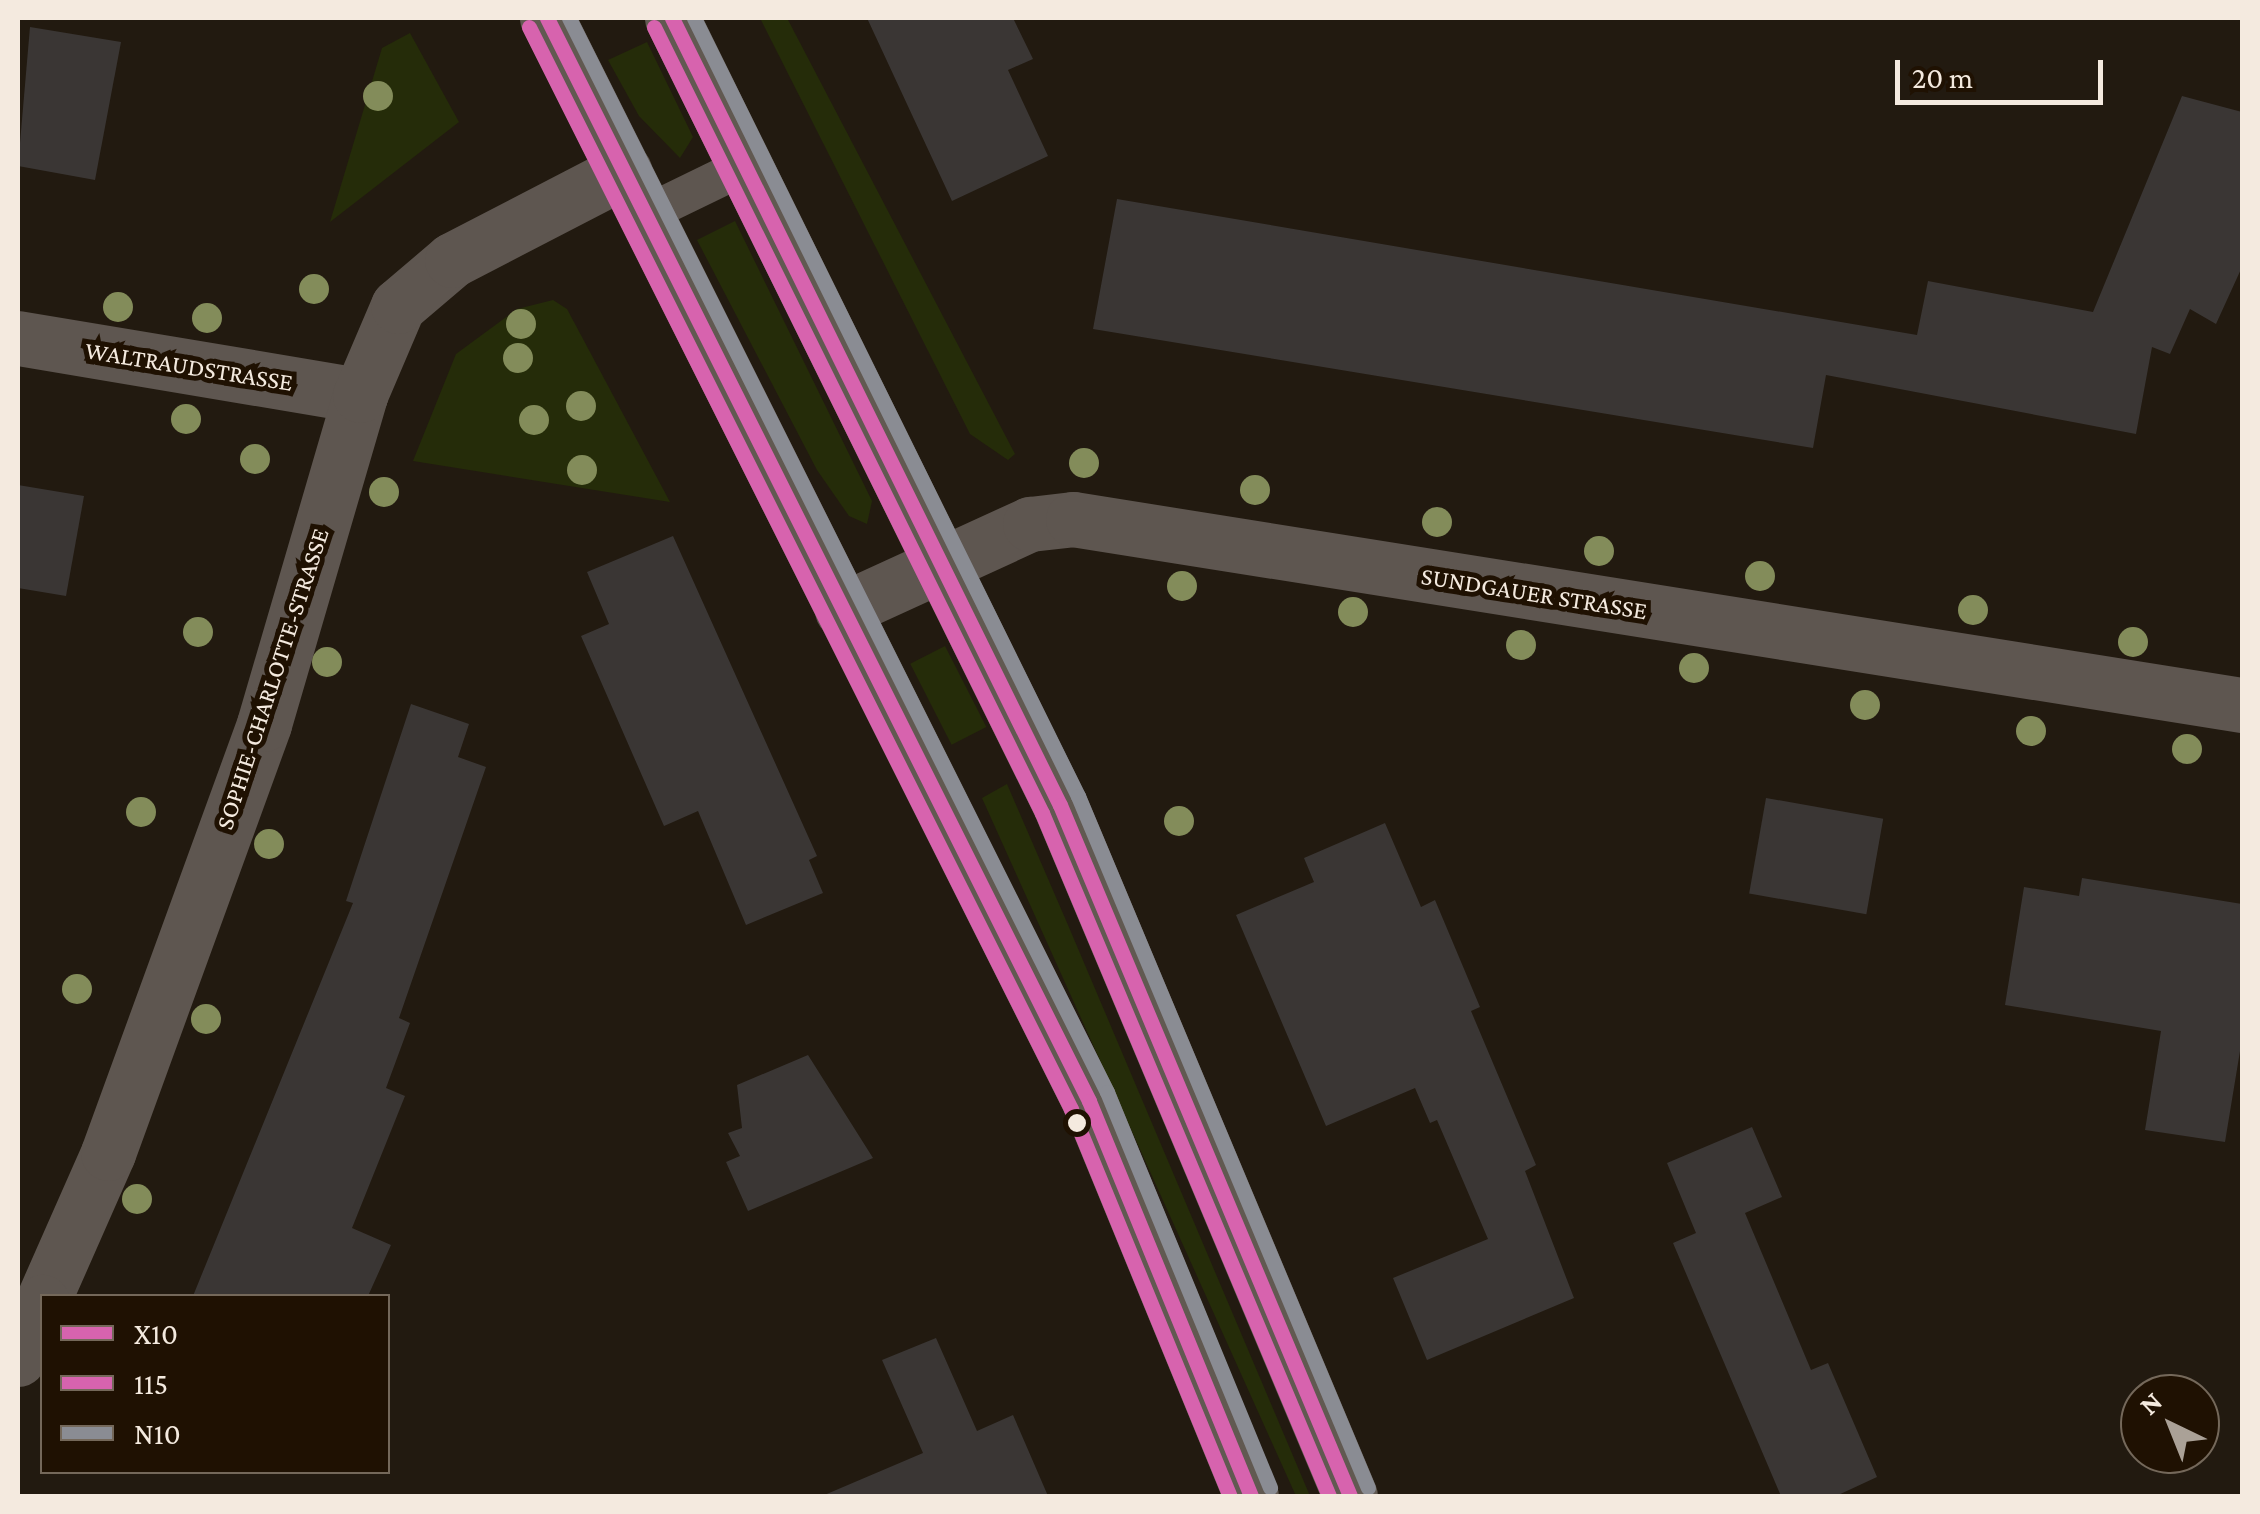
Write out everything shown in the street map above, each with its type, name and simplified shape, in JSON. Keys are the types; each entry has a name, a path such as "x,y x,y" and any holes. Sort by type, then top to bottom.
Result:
{"main road":[{"path":"547,18 1089,1101 1251,1496"},
{"path":"672,18 1060,805 1350,1496"}],"street":[{"name":"SOPHIE-CHARLOTTE-STRASSE","path":"46,1294 108,1153 264,724 360,395 398,306 422,282 635,192"},
{"name":"WALTRAUDSTRASSE","path":"18,338 360,395"},
{"name":"SUNDGAUER STRASSE","path":"842,610 1030,524 1073,519 2242,705"},
{"name":"SOPHIE-CHARLOTTE-STRASSE","path":"18,1359 40,1308"}],"lane":[{"path":"635,192 744,166"}],"green space":[{"path":"760,18 787,18 1015,454 1008,460 970,434"},
{"path":"410,33 459,122 330,222 382,48"},
{"path":"647,42 693,137 680,158 639,116 608,60"},
{"path":"735,221 872,501 867,524 849,516 817,470 697,240"},
{"path":"553,300 567,309 670,502 413,461 456,354 517,309"},
{"path":"945,646 986,727 952,745 910,664"},
{"path":"1007,784 1310,1496 1296,1496 982,798"}],"building":[{"path":"867,18 1013,18 1033,59 1008,70 1048,156 952,201"},
{"path":"30,27 121,42 95,180 18,166"},
{"path":"2182,96 2242,112 2242,267 2216,324 2190,309 2170,354 2152,347 2136,434 1826,375 1813,448 1093,329 1117,199 1917,335 1928,281 2093,312"},
{"path":"18,485 84,496 66,596 18,588"},
{"path":"673,536 817,856 809,860 823,893 746,925 698,811 664,826 581,636 609,624 587,572"},
{"path":"411,704 469,724 458,757 486,767 399,1018 410,1023 386,1088 405,1096 352,1228 391,1245 369,1294 194,1294 353,903 346,901"},
{"path":"1766,798 1883,819 1866,914 1749,894"},
{"path":"1385,823 1421,907 1435,900 1480,1007 1471,1011 1536,1165 1525,1171 1574,1298 1427,1360 1393,1278 1488,1239 1437,1120 1430,1123 1415,1088 1326,1126 1236,915 1314,882 1304,858"},
{"path":"2082,878 2242,904 2242,1039 2225,1142 2145,1130 2161,1031 2005,1005 2024,887 2079,896"},
{"path":"808,1055 873,1158 748,1211 726,1162 740,1156 728,1133 742,1128 737,1085"},
{"path":"1752,1127 1782,1197 1745,1213 1811,1370 1828,1363 1877,1477 1836,1496 1781,1496 1673,1243 1696,1233 1667,1163"},
{"path":"936,1338 977,1431 1013,1415 1048,1496 822,1496 923,1453 882,1360"}],"transit line":[{"name":"X10","path":"547,18 1089,1101 1251,1496"},
{"name":"N10","path":"569,18 1107,1092 1270,1488"},
{"name":"X10","path":"672,18 1060,805 1350,1496"},
{"name":"N10","path":"694,18 1078,796 1368,1488"},
{"name":"115","path":"529,27 1071,1109 1230,1496"},
{"name":"115","path":"654,27 1042,813 1329,1496"}]}
